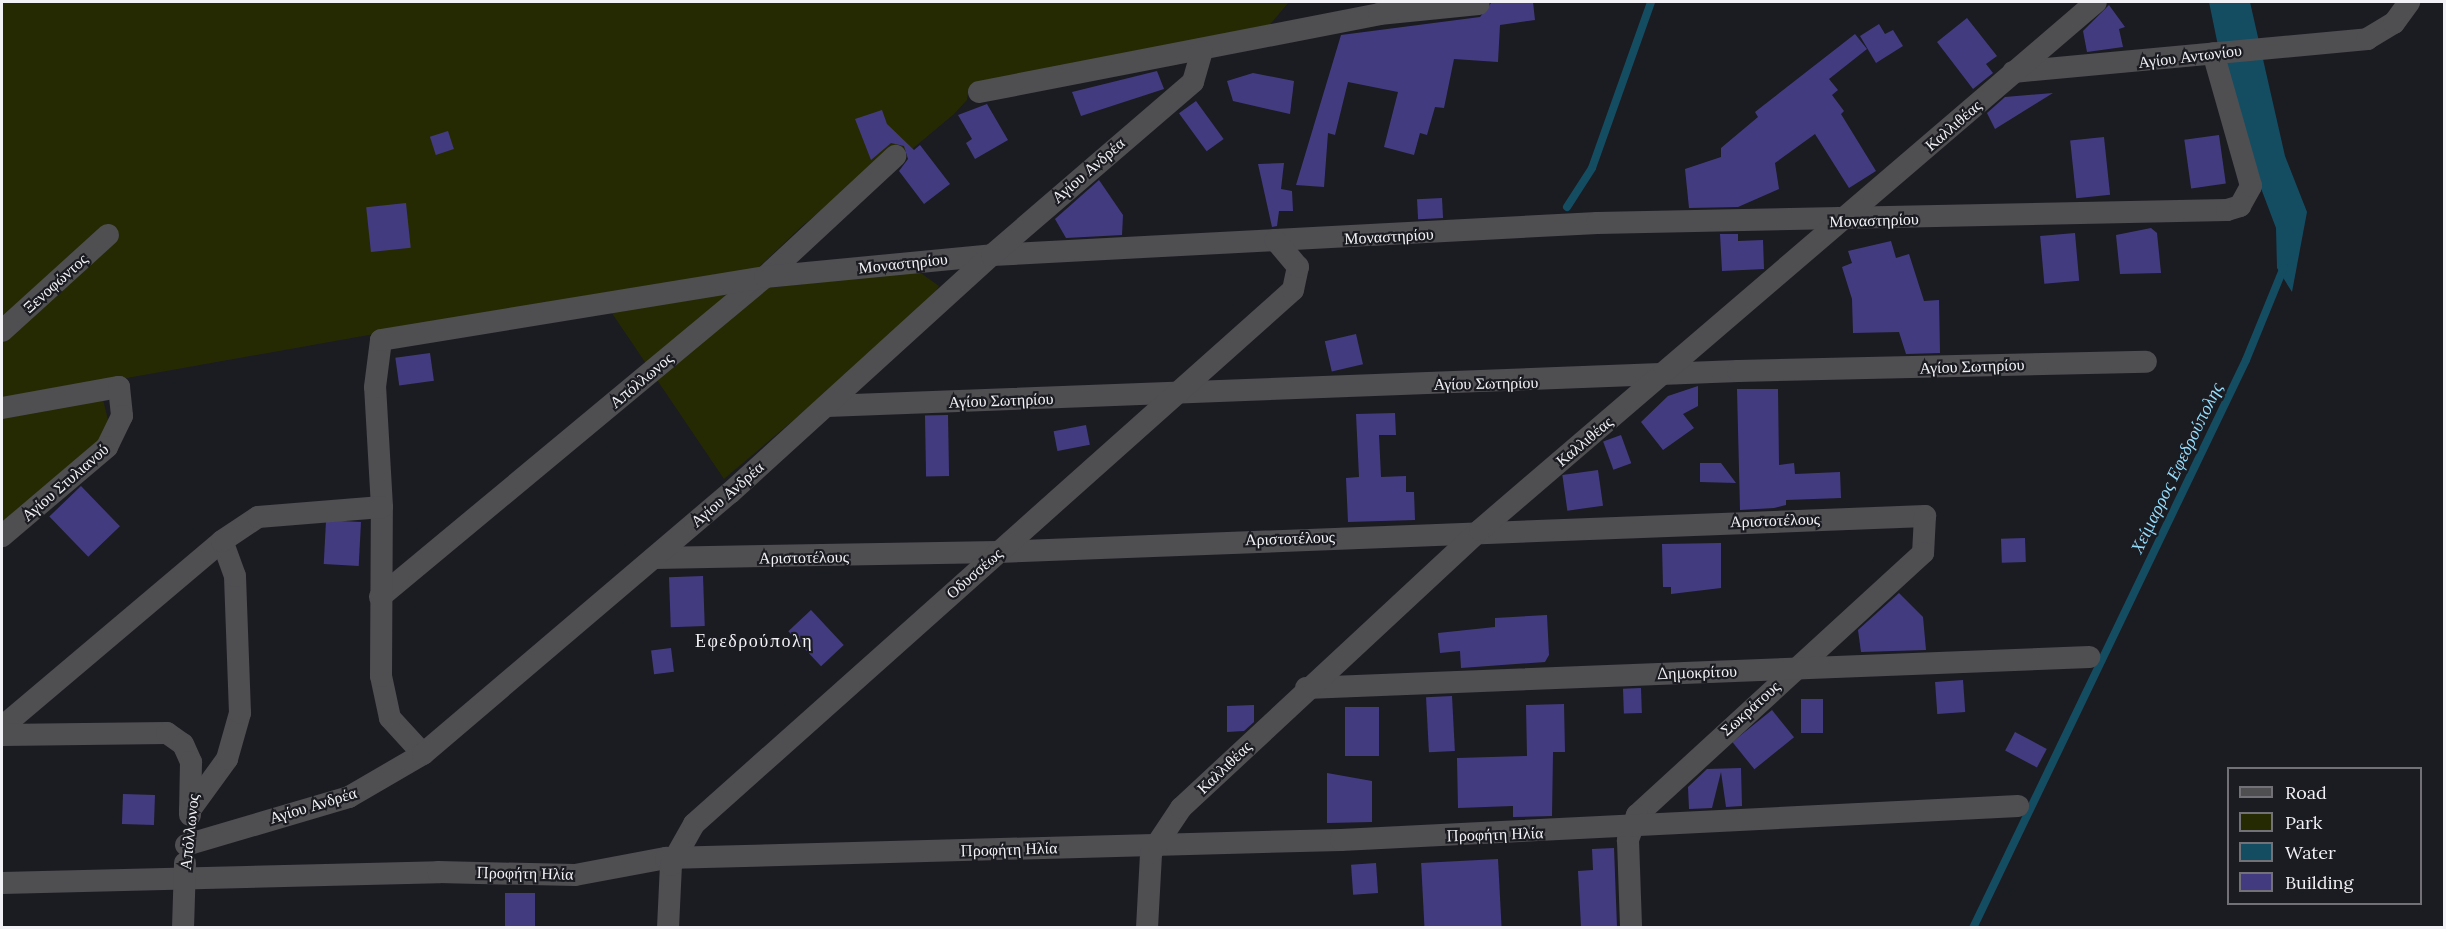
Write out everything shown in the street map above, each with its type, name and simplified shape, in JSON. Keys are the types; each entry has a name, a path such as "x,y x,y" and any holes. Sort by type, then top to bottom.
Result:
{"street":[{"name":"Καλλιθέας","path":"1146,927 1146,878 1154,843 1180,808 1306,688 1480,530 1845,221 2013,72 2096,2"},
{"name":"Αγίου Αντωνίου","path":"2013,72 2367,39 2381,34 2409,2"},
{"path":"979,92 1202,51 1379,14 1479,4"},
{"name":"Αγίου Ανδρέα","path":"186,845 349,797 423,754 654,558 827,406 992,255 1193,82 1202,51"},
{"name":"Μοναστηρίου","path":"382,507 375,387 381,340 765,277 992,255 1597,223 1845,221 2240,206 2250,186 2213,53"},
{"name":"Απόλλωνος","path":"380,597 765,277 895,156"},
{"name":"Ξενοφώντος","path":"2,331 108,235"},
{"name":"Οδυσσέως","path":"668,927 673,857 686,833 719,800 1297,284 1295,261 1275,240"},
{"name":"Αγίου Σωτηρίου","path":"827,406 1173,395 1662,375 2145,362"},
{"name":"Αγίου Στυλιανού","path":"2,408 119,387 122,416 113,440 2,536"},
{"path":"2,727 222,540 258,517 382,507 380,597 384,701 394,725 423,754"},
{"name":"Αριστοτέλους","path":"654,558 998,552 1480,530 1925,516"},
{"name":"Σωκράτους","path":"1631,829 1658,791 1923,553 1925,516"},
{"path":"190,810 217,779 240,720 235,576 222,540"},
{"name":"Δημοκρίτου","path":"1306,688 2089,657"},
{"name":"Απόλλωνος","path":"2,735 142,729 179,740 193,770 186,845 183,927"},
{"name":"Προφήτη Ηλία","path":"2,883 184,877 575,874 673,857 1631,829 2018,806"},
{"path":"1630,927 1631,829"}],"green space":[{"path":"2,2 1289,2 1268,27 969,88 967,100 954,114 899,160 889,154 801,227 733,292 918,271 939,286 929,302 886,342 724,479 599,294 99,383 112,436 2,527"}],"water":[{"path":"2209,2 2250,2 2285,156 2307,212 2292,292 2277,268 2276,228 2231,109"}],"building":[{"path":"1492,2 1533,2 1535,20 1500,25 1498,62 1454,59 1444,108 1435,107 1427,135 1420,133 1414,155 1384,147 1398,92 1348,82 1335,135 1328,133 1324,187 1296,185 1341,35 1480,17"},
{"path":"2109,5 2125,27 2119,29 2123,47 2087,52 2083,31"},
{"path":"1967,18 1997,56 1986,64 1993,73 1973,89 1937,42"},
{"path":"1879,24 1885,34 1893,30 1903,46 1876,63 1860,36"},
{"path":"1855,34 1867,49 1829,79 1838,90 1832,95 1844,111 1841,114 1876,171 1849,188 1815,134 1775,163 1779,189 1738,207 1689,208 1685,169 1721,157 1721,148 1758,117 1755,112"},
{"path":"1157,71 1164,89 1081,116 1072,92"},
{"path":"1253,73 1294,81 1290,114 1233,101 1227,81"},
{"path":"2053,93 1995,129 1987,113 2005,97"},
{"path":"1196,101 1224,139 1207,151 1179,113"},
{"path":"987,104 1008,140 975,159 966,143 972,139 958,115"},
{"path":"882,110 887,124 914,150 920,145 950,184 924,204 899,171 908,159 904,146 891,143 871,160 855,119"},
{"path":"448,131 454,149 436,155 430,137"},
{"path":"2219,135 2226,184 2191,188 2184,140"},
{"path":"2104,137 2110,195 2076,198 2070,141"},
{"path":"1284,163 1281,189 1292,191 1293,211 1279,211 1277,226 1272,227 1258,164"},
{"path":"1099,180 1123,215 1122,235 1066,238 1055,219"},
{"path":"1442,198 1443,218 1418,219 1417,199"},
{"path":"406,203 411,248 371,252 366,207"},
{"path":"2151,228 2157,233 2161,273 2120,274 2116,235"},
{"path":"2075,233 2079,281 2044,284 2040,236"},
{"path":"1720,234 1738,234 1738,241 1763,240 1764,269 1722,271"},
{"path":"1891,241 1896,258 1909,254 1924,301 1939,300 1940,353 1906,354 1899,332 1853,333 1852,299 1842,267 1852,263 1848,251"},
{"path":"1356,334 1363,364 1332,371 1325,341"},
{"path":"430,353 434,381 399,386 395,358"},
{"path":"1698,386 1698,406 1683,414 1694,428 1663,450 1641,422 1668,396"},
{"path":"1737,389 1778,389 1779,465 1794,463 1795,474 1840,472 1841,498 1786,500 1786,505 1774,508 1740,510"},
{"path":"1395,413 1396,435 1379,435 1381,477 1406,476 1406,492 1414,492 1415,520 1348,522 1346,478 1359,477 1356,414"},
{"path":"925,415 948,415 949,476 926,476"},
{"path":"1086,425 1090,445 1057,451 1054,431"},
{"path":"1621,435 1631,463 1613,470 1603,441"},
{"path":"1700,463 1721,463 1736,483 1700,482"},
{"path":"1598,470 1603,506 1567,511 1562,475"},
{"path":"81,486 120,526 88,557 49,517"},
{"path":"326,520 361,522 359,566 324,564"},
{"path":"2025,538 2026,562 2002,563 2001,539"},
{"path":"1721,543 1721,588 1671,594 1671,587 1663,587 1662,544"},
{"path":"703,576 705,626 671,627 669,577"},
{"path":"1899,593 1923,617 1926,650 1861,652 1858,630"},
{"path":"811,610 844,645 821,666 788,631"},
{"path":"1547,615 1549,655 1545,662 1461,668 1460,651 1440,653 1438,633 1495,627 1495,618"},
{"path":"671,648 674,672 654,674 651,650"},
{"path":"1963,680 1965,712 1937,714 1935,682"},
{"path":"1641,688 1642,713 1624,714 1623,689"},
{"path":"1452,696 1455,751 1429,752 1426,697"},
{"path":"1801,699 1823,699 1823,733 1801,733"},
{"path":"1564,704 1565,752 1553,752 1552,816 1513,817 1513,806 1458,808 1457,758 1527,756 1526,705"},
{"path":"1254,705 1254,722 1244,731 1227,732 1227,706"},
{"path":"1345,707 1379,707 1379,756 1345,756"},
{"path":"1772,710 1794,737 1754,769 1732,742"},
{"path":"2015,732 2047,749 2037,767 2005,751"},
{"path":"1741,768 1742,806 1726,807 1721,772 1712,808 1689,809 1688,787 1707,769"},
{"path":"1327,773 1372,781 1372,822 1327,823"},
{"path":"123,794 155,795 154,825 122,824"},
{"path":"1614,848 1617,927 1581,927 1578,871 1593,870 1592,849"},
{"path":"1498,859 1502,927 1425,928 1421,863"},
{"path":"1376,863 1378,893 1353,895 1351,865"},
{"path":"505,893 535,893 535,927 505,927"}],"waterway":[{"name":"Χείμαρρος Εφεδρούπολης","path":"1567,207 1592,168 1651,2"},
{"name":"Χείμαρρος Εφεδρούπολης","path":"1973,928 2246,360 2284,267"}],"district":[{"name":"Εφεδρούπολη","path":"754,641"}]}
